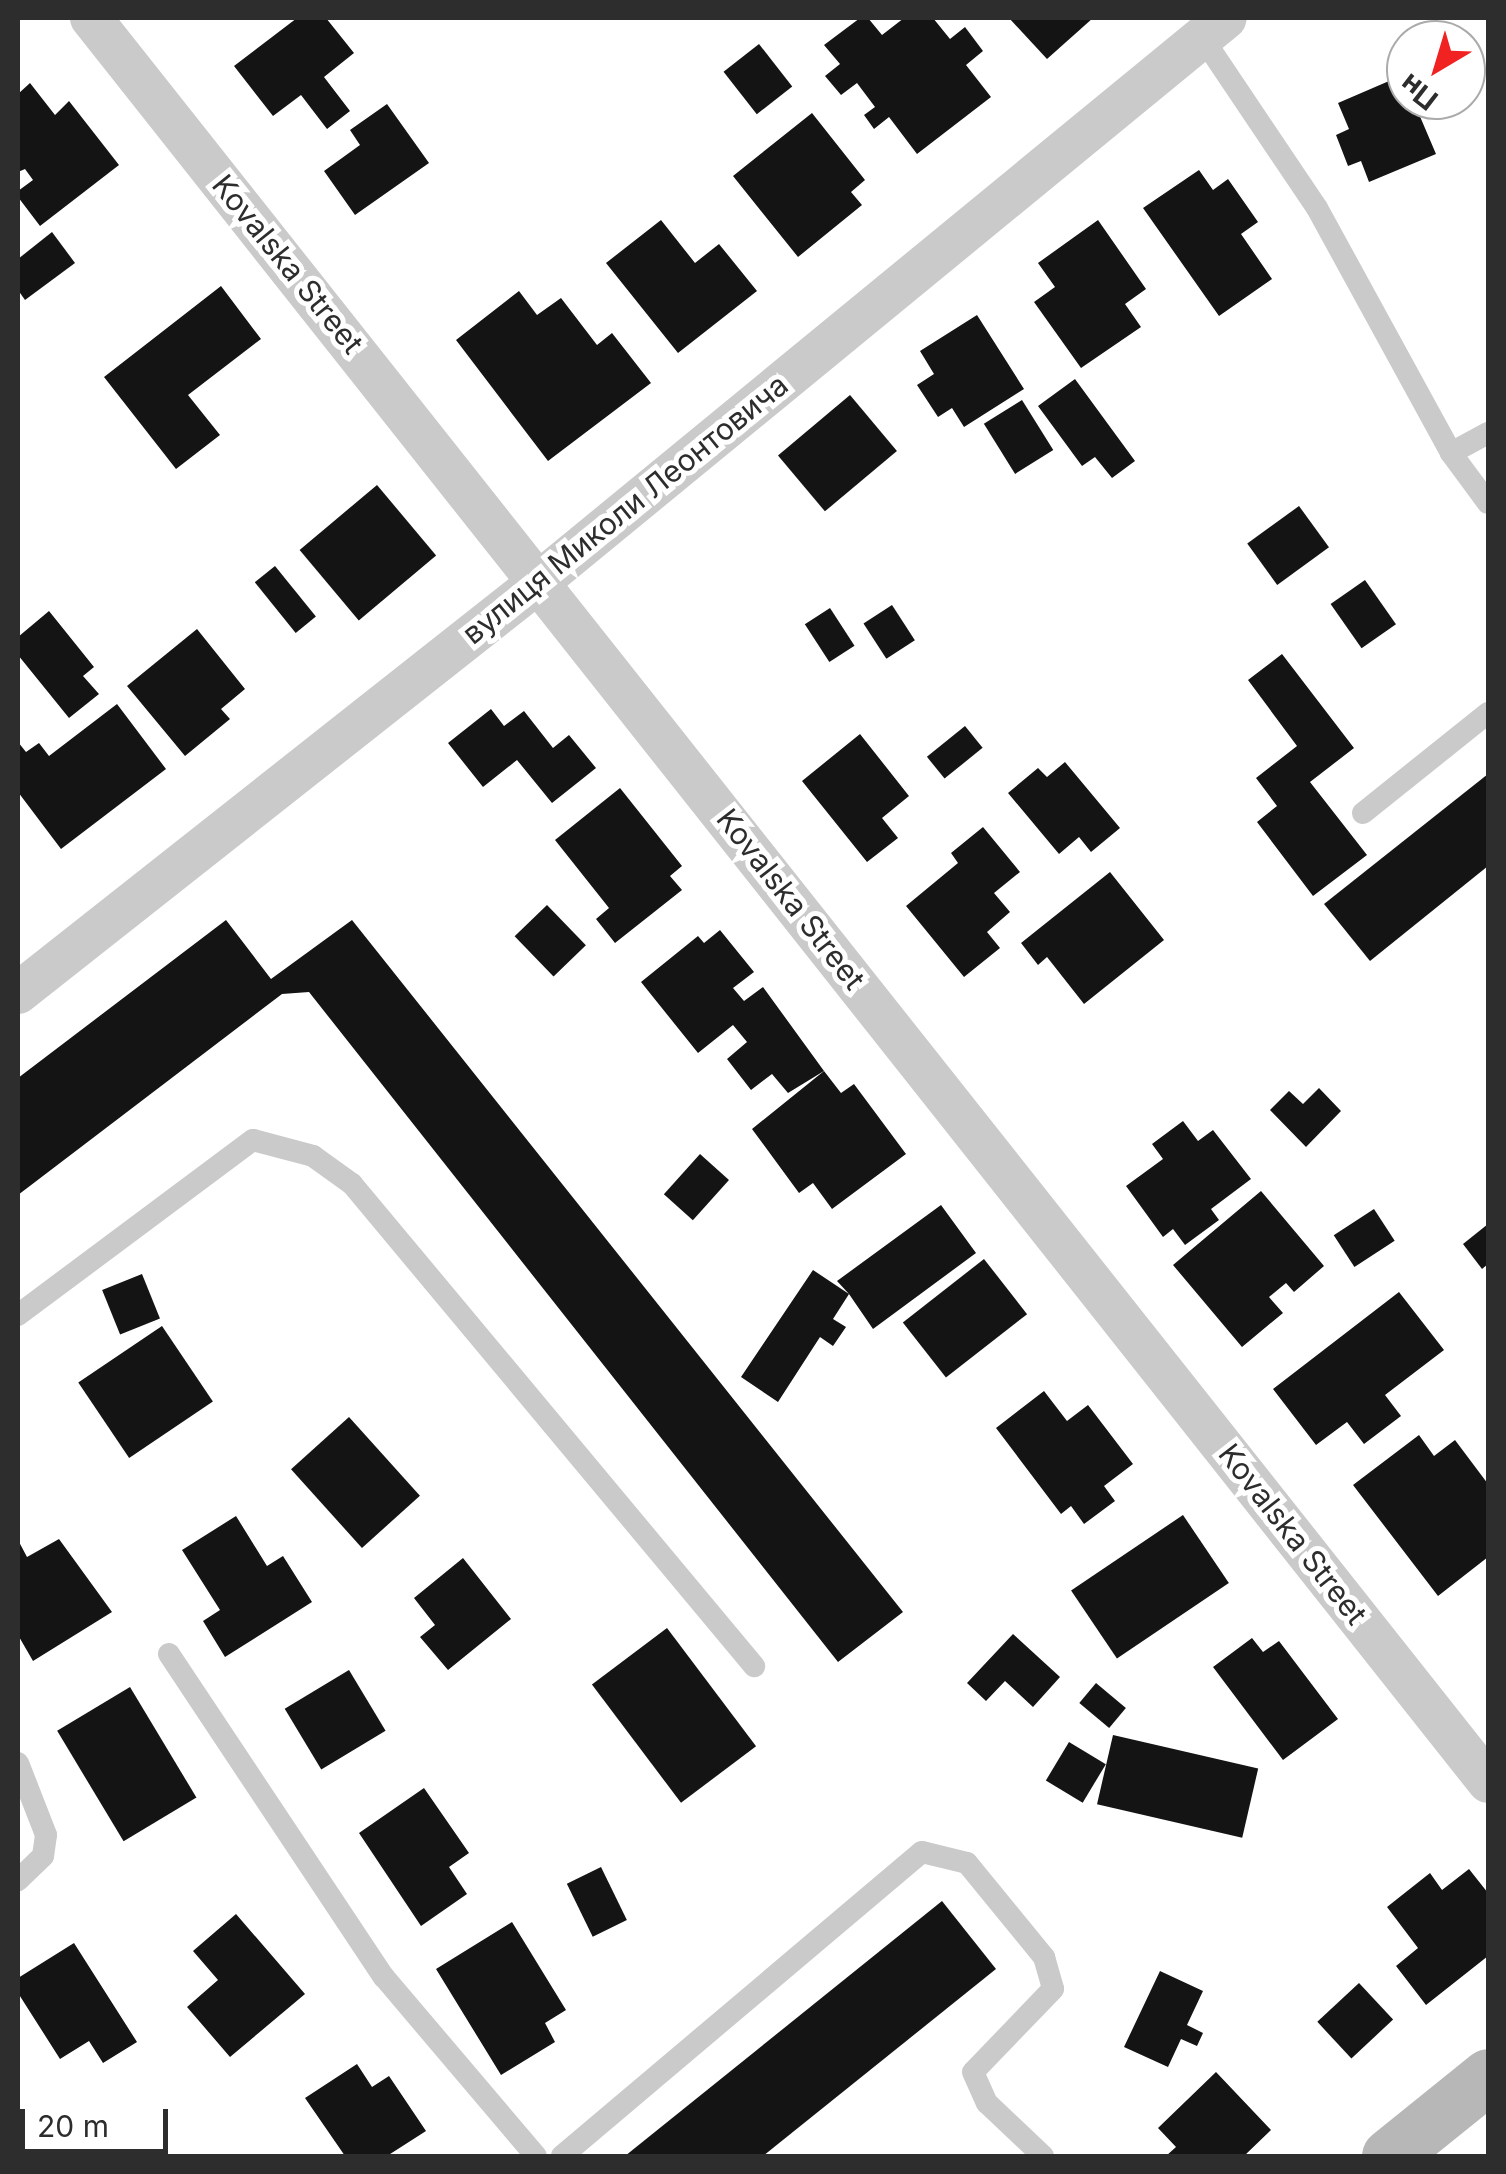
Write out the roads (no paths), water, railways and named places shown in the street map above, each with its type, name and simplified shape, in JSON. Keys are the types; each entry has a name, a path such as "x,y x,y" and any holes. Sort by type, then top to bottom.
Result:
{"main road":[{"path":"1389,2156 1488,2076"}],"street":[{"name":"Kovalska Street","path":"91,18 540,580 1488,1782"},
{"name":"вулиця Миколи Леонтовича","path":"18,993 540,580 1214,27"}],"lane":[{"path":"1214,27 1450,453 1488,503"},
{"path":"1450,453 1488,433"},
{"path":"1363,813 1488,713"},
{"path":"18,1315 253,1140 313,1156 352,1184 754,1666"},
{"path":"169,1654 384,1977 536,2156"},
{"path":"18,1763 46,1835 42,1856 18,1880"},
{"path":"562,2156 922,1852 967,1863 1044,1957 1053,1989 972,2072 987,2103 1043,2156"}]}
